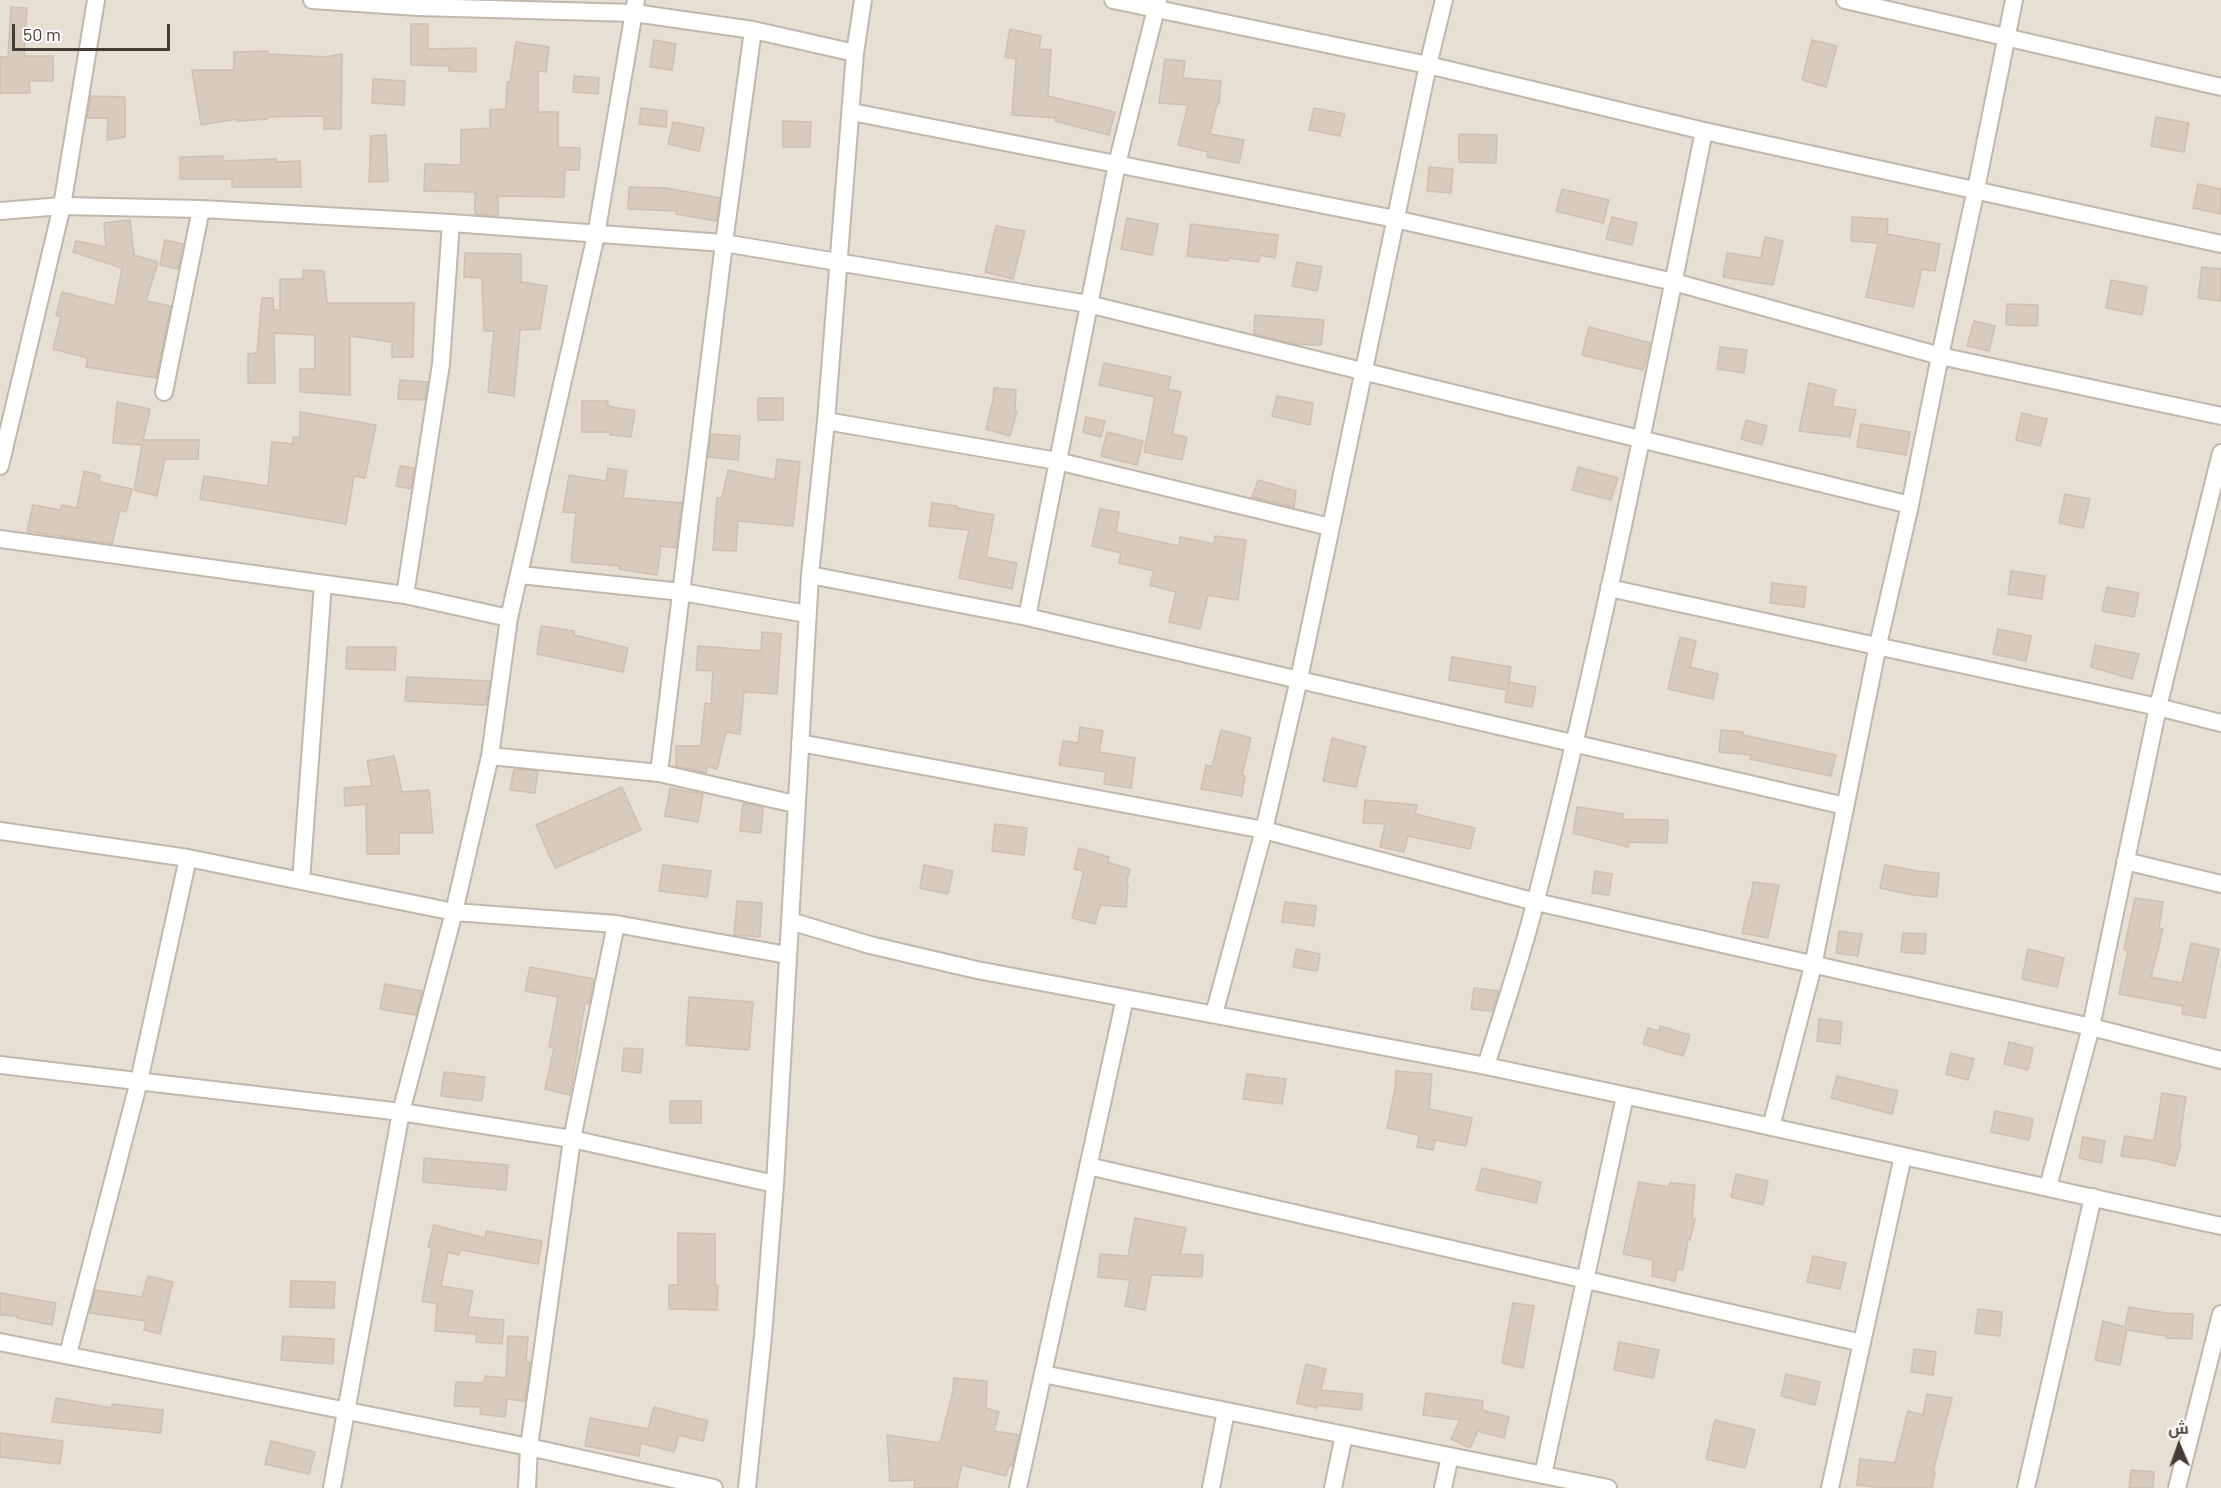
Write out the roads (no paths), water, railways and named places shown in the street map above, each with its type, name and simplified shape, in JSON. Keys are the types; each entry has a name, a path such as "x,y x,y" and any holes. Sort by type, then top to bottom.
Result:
{"street":[{"path":"0,466 63,206 96,0"},
{"path":"312,0 635,7 855,53"},
{"path":"747,1488 763,1336 775,1184 795,804 810,575 826,421 855,53 863,0"},
{"path":"1113,0 1157,5 1428,65 1704,131 2221,244"},
{"path":"1214,1014 1264,830 1299,679 1395,219 1444,0"},
{"path":"1845,0 2221,87"},
{"path":"1771,1127 1813,966 2014,0"},
{"path":"1027,617 1117,164 1157,5"},
{"path":"332,1488 400,1112 454,912 490,756 510,618 596,235 635,7"},
{"path":"659,773 724,243 753,30"},
{"path":"852,112 1395,219 1674,282 1940,356 2221,416"},
{"path":"1486,1066 1536,902 1574,743 1674,282 1704,131"},
{"path":"0,211 63,206 201,209 451,223 724,243 1088,304 1910,505"},
{"path":"164,392 201,209"},
{"path":"405,595 441,364 448,293 451,223"},
{"path":"826,421 1057,461 1330,527"},
{"path":"2048,1187 2091,1027 2158,707 2221,453"},
{"path":"0,540 405,595 510,618"},
{"path":"520,575 682,592 807,614"},
{"path":"810,575 1027,617 1845,806"},
{"path":"301,881 323,584"},
{"path":"1609,588 1878,645 2221,723"},
{"path":"800,743 1264,830 1536,902 2091,1027 2221,1060"},
{"path":"490,756 659,773 795,804"},
{"path":"0,831 188,858 454,912 616,924 787,955"},
{"path":"68,1354 139,1081 188,858"},
{"path":"2125,861 2221,884"},
{"path":"790,921 870,945 977,969 1486,1066 2221,1226"},
{"path":"527,1488 529,1447 572,1139 616,924"},
{"path":"1018,1488 1125,998"},
{"path":"0,1065 400,1112 572,1139 775,1184"},
{"path":"1543,1475 1625,1096"},
{"path":"1830,1488 1903,1156"},
{"path":"1088,1166 1862,1343"},
{"path":"2028,1488 2093,1197"},
{"path":"2177,1488 2221,1314"},
{"path":"0,1342 529,1447 714,1488"},
{"path":"1043,1374 1608,1488"},
{"path":"1211,1488 1226,1411"},
{"path":"1333,1488 1344,1435"},
{"path":"1443,1488 1450,1456"}]}
